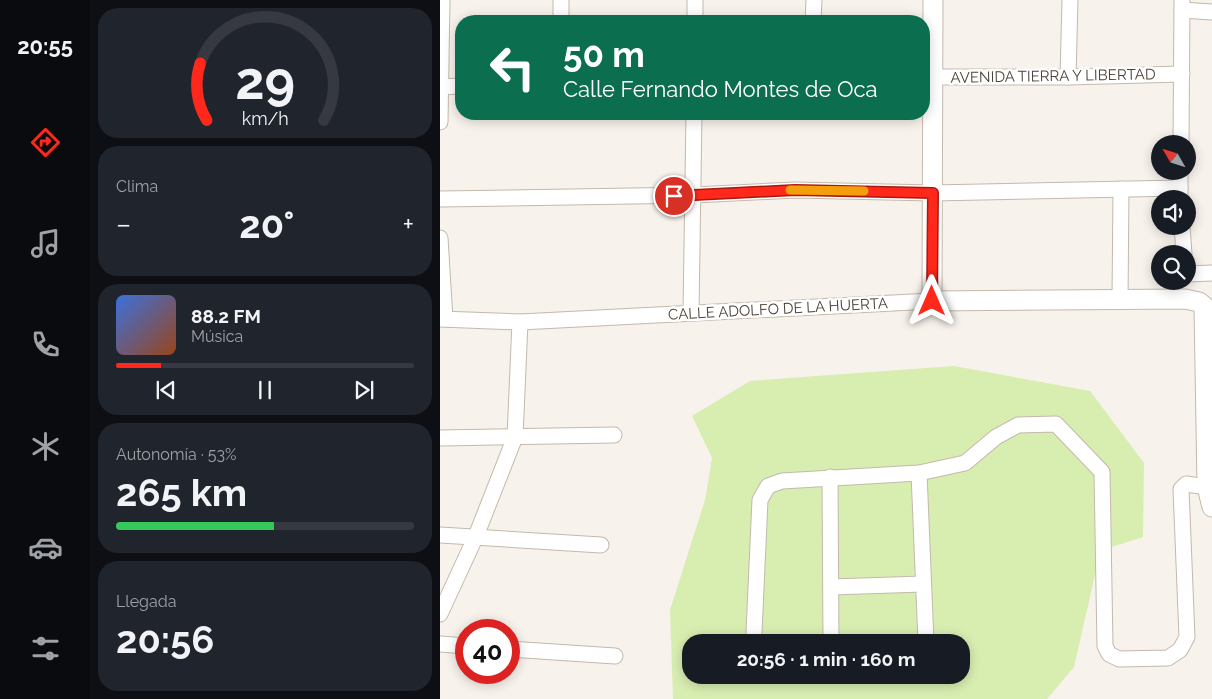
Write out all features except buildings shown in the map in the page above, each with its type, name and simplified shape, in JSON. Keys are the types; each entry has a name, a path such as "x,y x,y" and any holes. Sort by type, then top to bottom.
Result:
{"street":[{"path":"440,122 442,0"},
{"path":"561,0 561,15"},
{"path":"695,0 695,15"},
{"path":"814,0 814,15"},
{"path":"930,46 933,0"},
{"path":"1068,77 1070,0"},
{"path":"1180,135 1182,5 1212,12"},
{"name":"AVENIDA TIERRA Y LIBERTAD","path":"930,77 1068,77 1182,74"},
{"path":"441,87 455,86"},
{"path":"691,313 694,120"},
{"path":"930,120 933,193 932,301"},
{"path":"440,198 694,195 795,190 933,193 1121,190 1151,192"},
{"path":"1120,300 1121,190"},
{"path":"440,238 443,319"},
{"path":"1196,274 1212,273"},
{"name":"CALLE ADOLFO DE LA HUERTA","path":"443,319 520,322 932,301 1120,300 1185,290 1204,306 1209,488"},
{"path":"440,614 476,536 515,437 520,322"},
{"path":"754,632 760,500 768,486 782,481 919,473 965,463 996,437 1018,425 1056,424 1102,472 1105,646 1109,654 1119,659 1168,658 1180,650 1187,637 1181,489 1186,484 1209,488 1212,507"},
{"path":"440,438 614,435"},
{"path":"919,473 926,634"},
{"path":"830,477 831,634"},
{"path":"440,534 601,544"},
{"path":"831,587 924,584"},
{"path":"440,644 455,645"},
{"path":"520,649 615,656"}],"green space":[{"path":"954,366 1090,391 1144,463 1143,537 1105,549 1095,575 1074,667 1047,699 673,699 670,610 705,500 712,458 692,416 750,381"}],"slow traffic":[{"path":"790,190 864,191"}],"route":[{"path":"674,196 795,190 933,193 932,301"}]}
